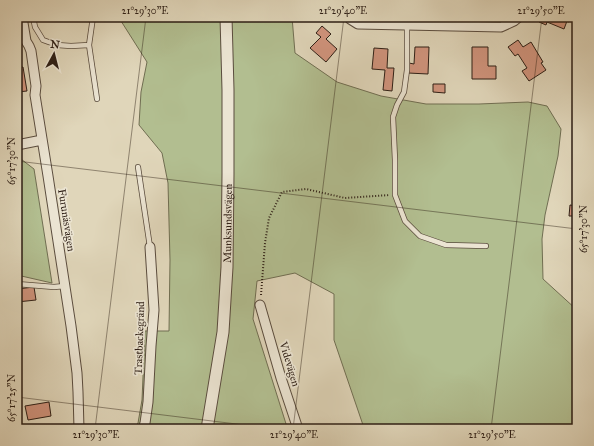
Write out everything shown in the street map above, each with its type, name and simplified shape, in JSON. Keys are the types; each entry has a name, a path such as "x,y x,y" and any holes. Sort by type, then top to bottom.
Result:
{"street":[{"name":"Furunäsvägen","path":"22,17 26,41 31,51 36,86 35,95 65,286 77,373 79,429"},
{"name":"Munksundsvägen","path":"207,429 222,332 227,267 228,151 226,17"},
{"path":"349,17 358,24 501,27 514,22 519,17"},
{"path":"17,145 42,140"},
{"name":"Trastbackegränd","path":"143,429 148,402 154,310 150,248"},
{"name":"Videvägen","path":"260,305 298,429"}],"lane":[{"path":"33,17 35,27 43,40 57,45 89,45"},
{"path":"93,17 89,45 97,99"},
{"path":"407,26 404,92 397,104 393,117 395,195 405,221 420,236 446,245 486,246"},
{"path":"138,167 150,248"},
{"path":"17,284 54,287 65,286"}],"path":[{"path":"260,305 265,243 269,218 282,192 306,190 345,198 395,195"}],"green space":[{"path":"121,17 292,17 295,53 337,82 381,96 426,104 528,102 547,106 561,129 558,156 545,215 542,239 543,279 577,310 577,429 365,429 334,340 334,294 295,273 257,281 253,319 287,427 285,429 134,429 138,423 142,400 145,331 169,331 170,260 168,183 162,153 139,125 141,92 147,62 121,21"},
{"path":"17,156 34,169 52,283 17,275"}],"building":[{"path":"541,17 571,17 569,22 567,21 564,29 547,22 546,25 539,22"},
{"path":"322,26 331,34 326,39 337,49 326,62 310,48 321,37 316,33"},
{"path":"518,40 523,47 531,42 546,70 529,81 522,71 527,68 518,54 515,56 508,47"},
{"path":"415,47 429,47 428,74 408,73 409,63 414,64"},
{"path":"472,47 488,47 488,66 496,66 496,79 472,79"},
{"path":"374,48 388,49 387,68 394,68 392,91 383,90 385,70 372,69"},
{"path":"23,67 27,91 17,92 17,68"},
{"path":"433,84 445,84 445,93 433,92"},
{"path":"570,205 577,206 577,216 569,216"},
{"path":"34,287 36,300 17,302 17,289"},
{"path":"49,402 51,416 28,420 25,406"}]}
